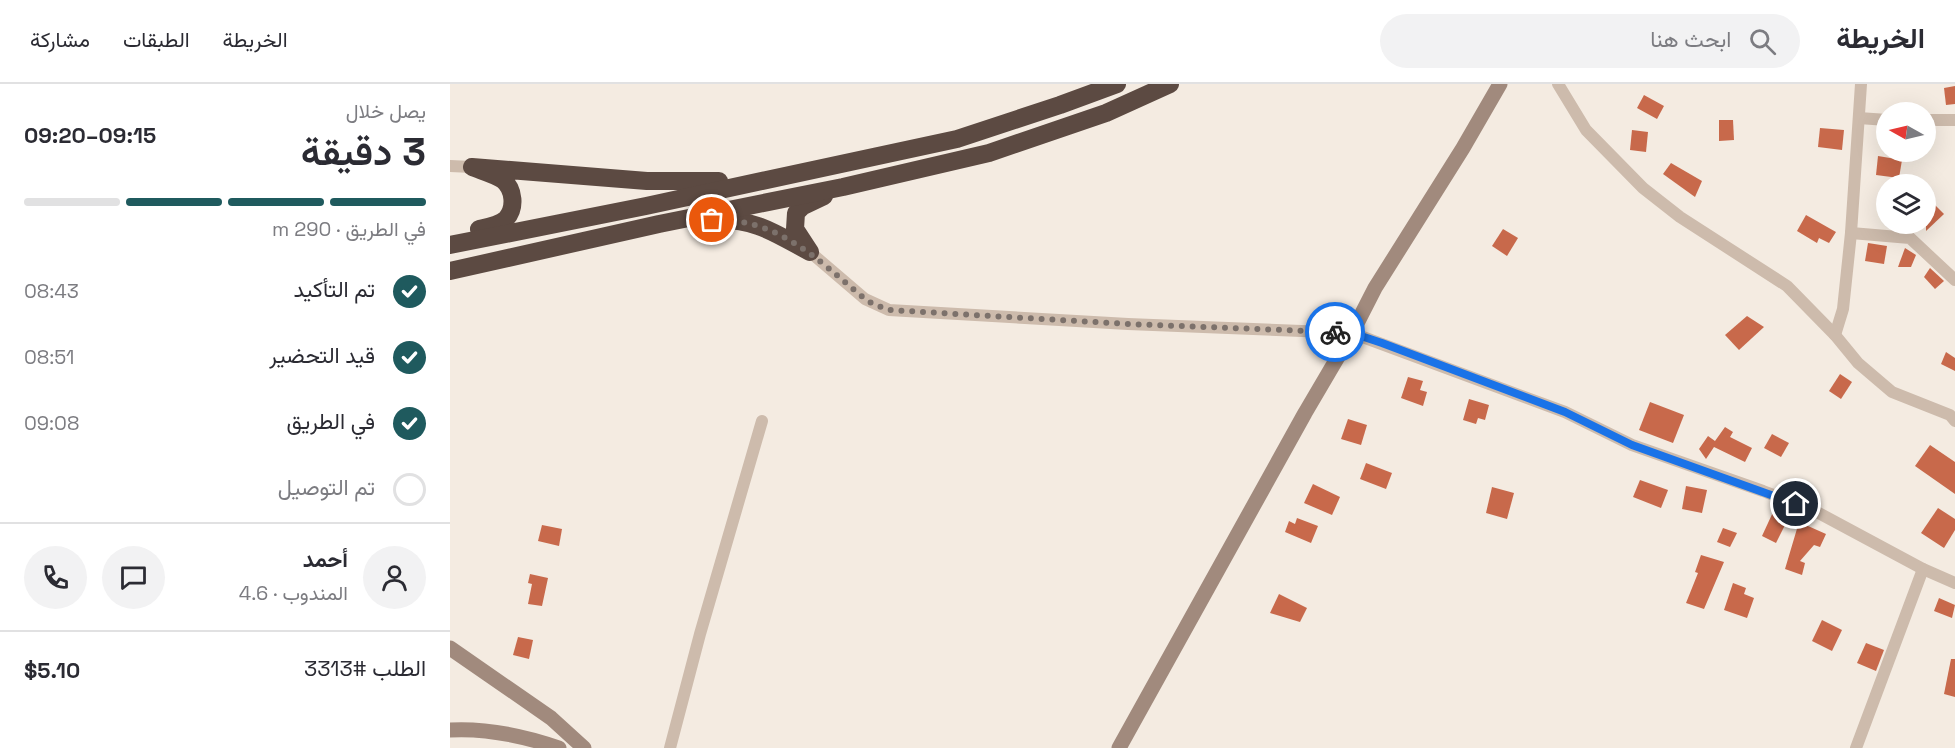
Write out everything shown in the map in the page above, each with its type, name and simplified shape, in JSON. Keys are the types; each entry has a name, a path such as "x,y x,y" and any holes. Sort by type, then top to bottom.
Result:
{"highway":[{"path":"450,243 646,206 957,139 1117,84"},
{"path":"450,271 989,153 1106,113 1170,84"},
{"path":"472,168 677,183 775,177"},
{"path":"450,243 459,235 492,226 504,220 510,212 512,198 509,186 497,176 472,168"},
{"path":"810,252 795,229 796,213 803,206 843,186"},
{"path":"659,224 732,219 745,221 760,225 810,252"}],"street":[{"path":"1119,748 1375,288 1458,157 1500,84"},
{"path":"1558,84 1586,130 1643,188 1680,217 1787,286 1835,335 1858,363 1892,392 1953,413"},
{"path":"1835,335 1843,309 1862,84"},
{"path":"1859,118 1876,119"},
{"path":"1936,120 1955,120"},
{"path":"450,166 472,168"},
{"path":"1851,233 1910,238 1955,280"},
{"path":"810,252 865,299 889,310 1128,324 1352,333 1565,412 1632,445 1813,510 1923,569 1955,583"},
{"path":"670,748 700,634 762,421"},
{"path":"1856,748 1923,569"},
{"path":"450,648 536,707 584,748"},
{"path":"450,730 512,735 559,748"}],"building":[{"path":"1955,86 1955,104 1946,105 1944,88"},
{"path":"1644,95 1664,106 1657,119 1637,108"},
{"path":"1719,120 1733,120 1734,140 1719,141"},
{"path":"1820,128 1844,130 1842,150 1818,147"},
{"path":"1632,130 1648,132 1646,152 1630,150"},
{"path":"1877,162 1902,162 1900,174 1876,174"},
{"path":"1671,163 1702,181 1695,197 1663,174"},
{"path":"1936,206 1944,214 1936,222"},
{"path":"1806,215 1836,232 1829,243 1819,238 1817,243 1797,231"},
{"path":"1503,229 1518,238 1507,256 1492,246"},
{"path":"1868,243 1887,246 1884,264 1865,261"},
{"path":"1905,248 1916,255 1911,267 1898,267"},
{"path":"1930,268 1944,281 1935,289 1924,277"},
{"path":"1747,316 1764,327 1739,350 1725,335"},
{"path":"1946,352 1955,358 1955,371 1941,364"},
{"path":"1840,374 1852,382 1841,399 1829,391"},
{"path":"1408,377 1423,381 1420,390 1427,392 1423,406 1401,398"},
{"path":"1469,399 1489,405 1485,420 1478,418 1476,424 1463,420"},
{"path":"1650,402 1684,415 1673,443 1639,430"},
{"path":"1348,419 1367,425 1361,445 1341,439"},
{"path":"1725,427 1733,432 1730,437 1752,448 1745,462 1714,447 1706,459 1699,449 1708,436 1715,441"},
{"path":"1772,434 1789,443 1781,457 1764,448"},
{"path":"1930,445 1955,462 1955,494 1915,466"},
{"path":"1366,463 1392,473 1386,489 1360,479"},
{"path":"1640,480 1668,490 1661,508 1633,497"},
{"path":"1313,484 1340,497 1332,515 1304,503"},
{"path":"1686,486 1707,490 1702,513 1682,509"},
{"path":"1492,487 1514,493 1507,519 1486,513"},
{"path":"1938,508 1955,519 1955,530 1944,548 1921,533"},
{"path":"1774,510 1789,517 1776,543 1762,536"},
{"path":"1297,518 1318,526 1311,543 1285,532 1289,521 1295,524"},
{"path":"1799,522 1826,534 1820,547 1814,545 1800,561 1805,563 1802,575 1785,569"},
{"path":"542,525 562,529 559,546 538,541"},
{"path":"1723,528 1737,533 1730,547 1717,542"},
{"path":"1701,555 1724,562 1704,609 1686,603 1698,573 1695,572"},
{"path":"530,574 548,578 542,606 528,604 532,584 528,583"},
{"path":"1733,583 1746,588 1744,594 1754,598 1747,618 1724,610"},
{"path":"1279,594 1307,608 1300,622 1270,613"},
{"path":"1939,598 1955,605 1952,618 1934,611"},
{"path":"1822,620 1842,630 1832,651 1812,641"},
{"path":"518,637 533,640 529,659 513,655"},
{"path":"1866,643 1884,650 1876,671 1857,663"},
{"path":"1951,659 1955,659 1955,697 1944,694"}],"way so far":[{"path":"712,220 732,219 760,225 810,252 865,299 889,310 1128,324 1335,332"}],"route":[{"path":"1335,332 1352,333 1382,343 1565,412 1632,445 1796,504"}]}
